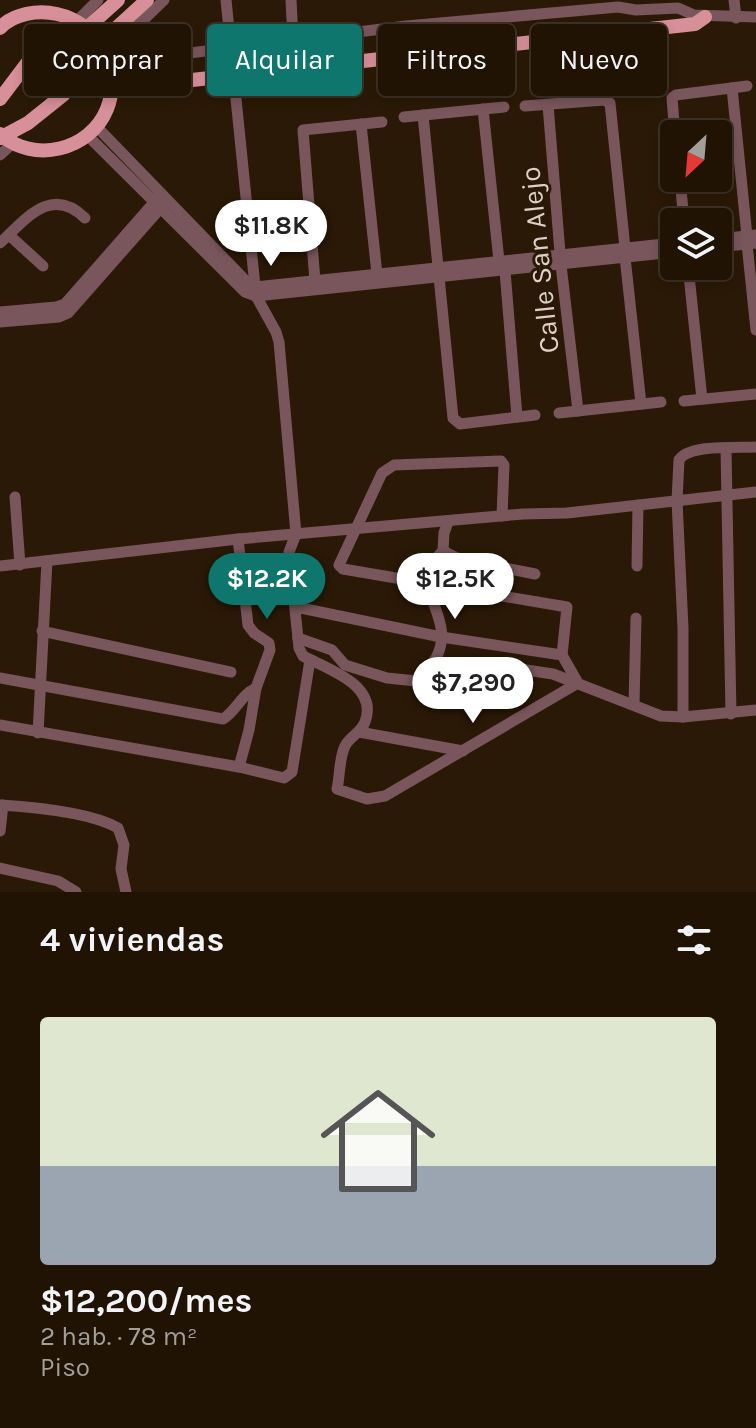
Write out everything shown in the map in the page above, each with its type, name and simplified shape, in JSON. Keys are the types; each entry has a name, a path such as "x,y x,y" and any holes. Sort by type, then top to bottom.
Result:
{"main road":[{"path":"0,28 13,19 40,11 82,24 118,0"},
{"path":"128,24 147,0"},
{"path":"362,57 698,19"},
{"path":"0,99 24,67"},
{"path":"4,138 62,96"},
{"path":"4,138 48,152 68,147 92,130 106,111 109,96"}],"street":[{"path":"82,24 98,0"},
{"path":"138,24 164,0"},
{"path":"226,0 229,24"},
{"path":"291,0 292,24"},
{"path":"734,0 736,18"},
{"path":"362,31 618,7 636,10 678,8 698,19 756,17"},
{"path":"674,120 672,98 676,95 747,86"},
{"path":"732,88 752,239 756,330"},
{"path":"237,96 255,292 279,342 296,534 289,552 300,652 361,688 367,718 359,732 346,744 337,789 367,799 385,796 578,683"},
{"path":"525,106 604,100 610,103 641,404"},
{"name":"Calle San Alejo","path":"548,105 578,411"},
{"path":"404,117 504,107"},
{"path":"483,109 517,417"},
{"path":"423,115 453,418 456,423 535,415"},
{"path":"315,281 302,134 306,128 382,122"},
{"path":"361,124 377,274"},
{"path":"92,130 245,292 625,253 660,252"},
{"path":"0,155 4,138"},
{"path":"0,312 65,304 161,201"},
{"path":"0,322 59,317 68,313 161,201"},
{"path":"43,266 4,239 29,214 45,207 65,204 85,218"},
{"path":"732,244 752,239"},
{"path":"625,253 660,246"},
{"path":"255,292 377,274 439,272"},
{"path":"689,280 702,399"},
{"path":"684,401 756,394"},
{"path":"559,413 661,402"},
{"path":"683,717 678,465 682,455 692,450 756,447"},
{"path":"726,449 731,714"},
{"path":"502,516 504,465 501,461 394,465 382,473 339,567 567,607 562,655 578,683"},
{"path":"0,566 238,539 756,492"},
{"path":"15,497 20,565"},
{"path":"637,566 638,505"},
{"path":"415,681 438,655 442,622 429,585 430,569 443,551 448,522"},
{"path":"238,539 248,625 269,646 256,688 239,767"},
{"path":"443,551 459,559 535,574"},
{"path":"38,733 47,561"},
{"path":"296,607 441,637 562,655"},
{"path":"634,705 636,618"},
{"path":"42,631 231,672"},
{"path":"298,638 332,650 351,668 387,678 475,687 526,670 535,670 578,683 661,716 731,714 756,710"},
{"path":"0,725 239,767 279,778 288,777 292,772 310,660"},
{"path":"0,678 223,719 244,695 256,688"},
{"path":"359,732 463,751"},
{"path":"0,831 1,805 32,806 96,819 118,828 124,845 121,869 126,892"},
{"path":"0,868 58,881 76,892"}]}
